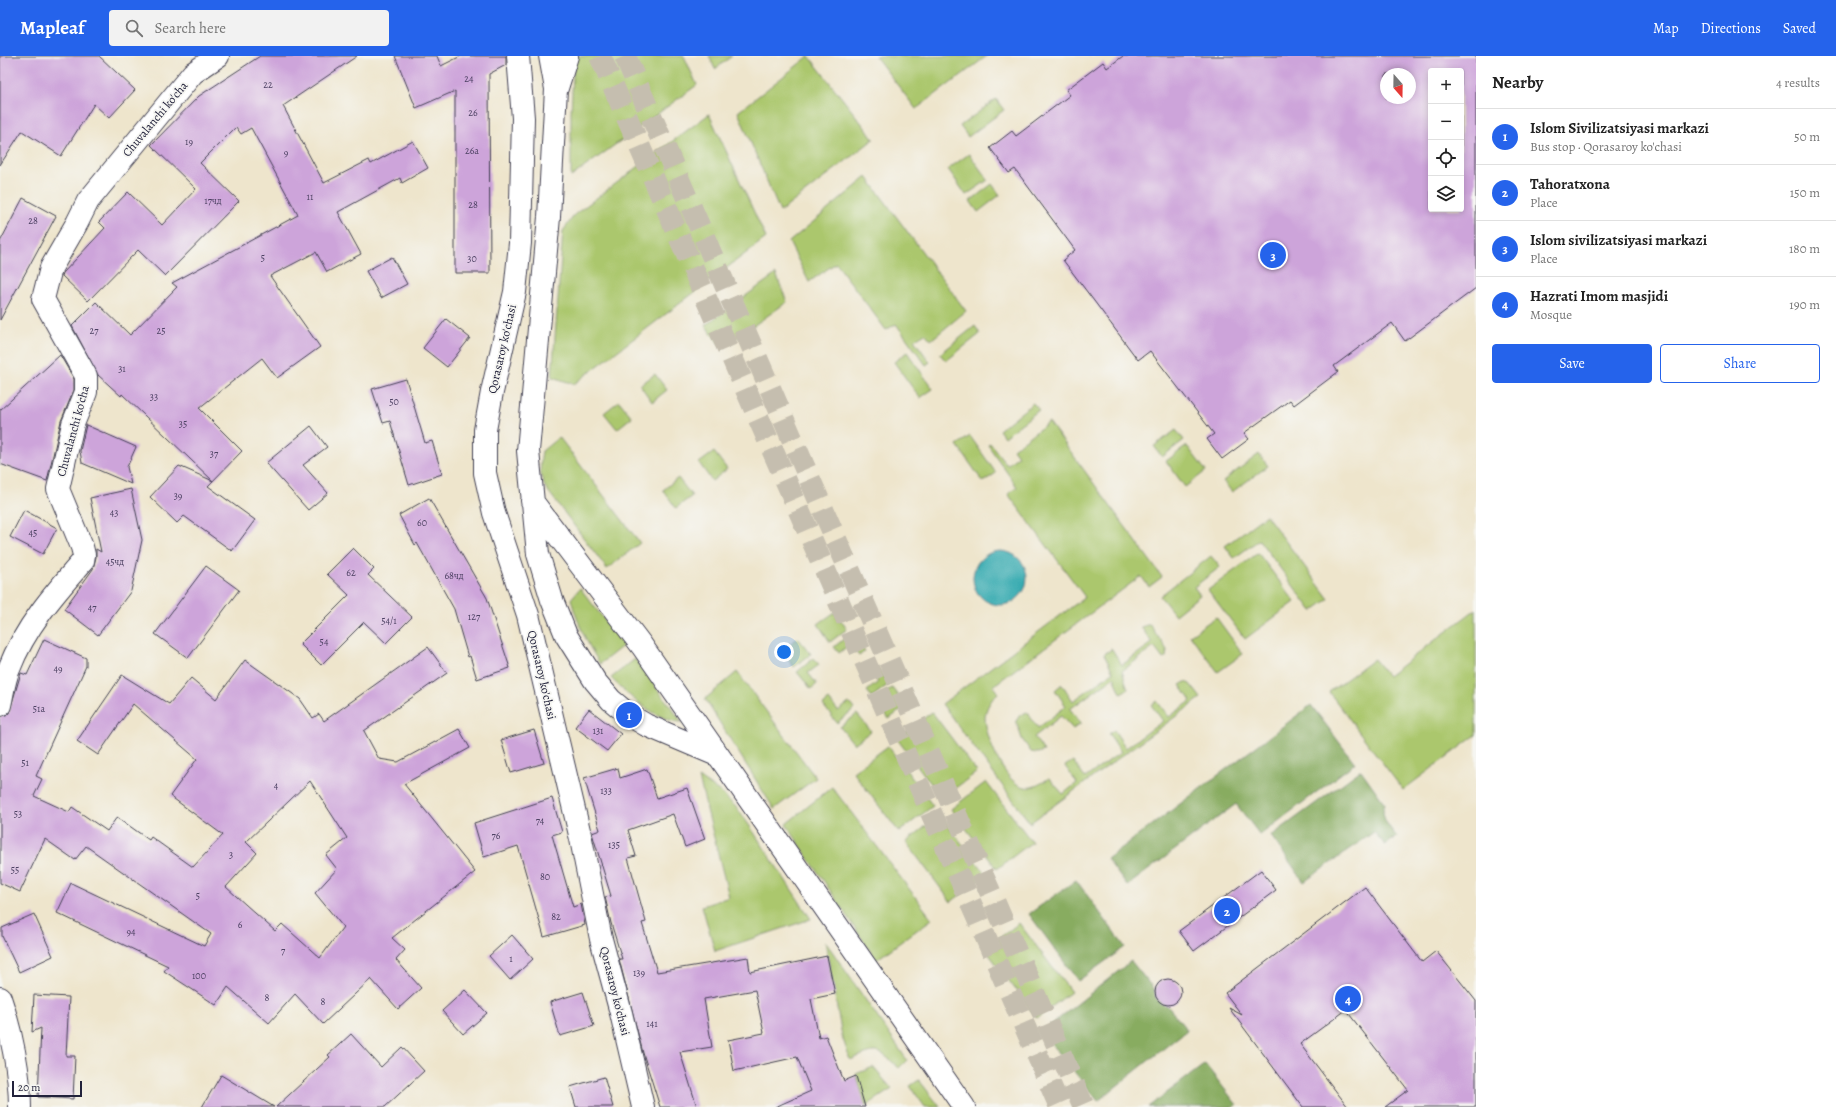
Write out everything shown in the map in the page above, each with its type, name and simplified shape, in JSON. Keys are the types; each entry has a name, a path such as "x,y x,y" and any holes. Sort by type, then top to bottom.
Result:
{"street":[{"name":"Chuvalanchi ko'cha","path":"0,705 8,669 33,622 49,599 83,561 84,555 58,489 72,424 86,392 86,376 43,299 51,268 88,201 193,73 218,56"},
{"name":"Qorasaroy ko'chasi","path":"518,56 523,118 520,243 515,292 493,385 485,430 485,473 494,513 528,615 581,840 601,939 621,1014 643,1107"},
{"path":"550,56 556,89 549,217 528,451 538,554 552,600 566,635 596,682 611,700 629,716 720,756"},
{"path":"556,89 567,56"},
{"path":"532,501 642,646 964,1107"},
{"path":"0,998 7,1019 20,1093 20,1107"}],"green space":[{"path":"574,56 684,56 697,85 571,177 571,112"},
{"path":"709,56 732,56 715,69"},
{"path":"809,56 874,139 780,212 738,112"},
{"path":"875,56 987,56 916,109"},
{"path":"996,99 1004,110 968,137 960,126"},
{"path":"709,114 766,238 574,384 552,377 563,231 575,214"},
{"path":"969,154 988,180 966,195 948,169"},
{"path":"867,177 966,311 931,340 925,333 914,340 930,362 926,365 896,324 886,330 836,263 809,282 789,242"},
{"path":"992,184 1000,195 978,212 970,201"},
{"path":"776,274 787,302 722,348 705,325"},
{"path":"975,326 980,334 946,361 940,354"},
{"path":"907,352 933,389 920,398 894,362"},
{"path":"655,374 667,390 652,402 640,385"},
{"path":"619,401 632,417 617,429 604,413"},
{"path":"1033,403 1039,410 1004,437 999,430"},
{"path":"1049,422 1162,577 1149,587 1141,576 993,686 998,693 989,704 985,717 988,735 997,758 1009,777 1017,784 1024,787 1031,787 1040,784 1049,778 1063,794 1077,783 1065,766 1073,761 1085,778 1121,752 1109,734 1114,730 1126,748 1163,721 1151,705 1157,701 1169,717 1191,701 1180,685 1185,682 1190,684 1201,698 1030,823 942,704 1085,597 1008,494 1017,487 988,445 990,443 1007,465 1018,456 1013,449"},
{"path":"1176,430 1184,440 1162,457 1154,446"},
{"path":"970,436 996,473 983,482 957,445"},
{"path":"559,437 640,543 607,569 543,483 540,469 542,451"},
{"path":"1187,446 1206,471 1185,487 1166,461"},
{"path":"714,452 727,469 712,481 699,463"},
{"path":"1259,454 1268,466 1232,492 1223,481"},
{"path":"678,478 692,496 676,508 663,490"},
{"path":"1266,515 1329,599 1312,611 1259,540 1234,558 1225,546"},
{"path":"1258,553 1295,602 1245,639 1208,590"},
{"path":"1211,556 1220,567 1194,587 1200,595 1175,615 1160,596"},
{"path":"580,588 624,645 600,664 583,633 571,599"},
{"path":"1476,609 1476,735 1403,790 1329,692 1374,659 1388,676"},
{"path":"835,612 847,629 830,642 818,624"},
{"path":"1216,617 1243,654 1218,672 1190,635"},
{"path":"1150,625 1167,650 1166,657 1163,659 1154,647 1122,671 1128,689 1121,693 1114,677 1070,709 1081,723 1073,729 1061,716 1034,737 1044,751 1038,753 1031,752 1022,739 1016,721 1020,715 1027,712 1038,728 1066,706 1055,690 1062,684 1073,701 1113,672 1104,654 1112,649 1122,665 1152,643 1141,627"},
{"path":"851,633 865,651 859,656 850,644 839,653 834,647"},
{"path":"798,638 811,654 794,667 781,650"},
{"path":"814,658 819,665 808,673 817,684 811,689 797,672"},
{"path":"635,659 682,722 673,721 663,717 643,706 625,692 611,678"},
{"path":"875,666 889,684 872,697 867,691 878,682 869,671"},
{"path":"737,672 816,778 774,809 705,699"},
{"path":"892,688 906,706 889,719 875,701"},
{"path":"829,700 838,711 849,703 854,709 837,723 823,705"},
{"path":"1311,705 1355,763 1260,835 1236,804 1127,886 1107,859"},
{"path":"932,712 977,772 942,798 897,739"},
{"path":"857,714 871,731 854,744 840,727"},
{"path":"888,746 933,806 899,832 853,772"},
{"path":"1361,770 1385,804 1383,808 1384,817 1397,837 1385,845 1374,832 1304,882 1271,836"},
{"path":"699,778 719,791 736,807 811,919 715,951 702,906 729,897"},
{"path":"986,782 1032,842 997,869 951,809"},
{"path":"832,787 932,919 876,960 786,824"},
{"path":"940,815 986,875 951,902 906,842"},
{"path":"1076,880 1125,947 1078,981 1029,914"},
{"path":"1019,923 1071,992 1037,1018 985,949"},
{"path":"825,941 907,1060 899,1068 886,1056 876,1052 850,1060 842,1036"},
{"path":"1131,961 1187,1030 1098,1101 1042,1032"},
{"path":"1205,1064 1237,1105 1234,1107 1148,1107"},
{"path":"873,1067 892,1089 866,1106 856,1074"},
{"path":"919,1080 940,1107 925,1107 910,1086"}],"water":[{"path":"995,551 1005,551 1015,555 1023,563 1027,573 1027,583 1023,593 1015,601 1005,605 995,605 985,601 977,593 973,583 973,573 977,563 985,555"}],"building":[{"path":"0,56 99,56 135,90 109,118 94,104 61,156 22,131 0,165"},
{"path":"260,56 357,56 283,106 324,183 369,160 371,164 413,141 428,168 402,183 400,178 338,212 361,254 327,272 316,252 270,276 320,347 277,378 262,358 199,408 242,451 213,481 122,394 121,396 98,375 72,326 96,302 130,335 177,287 172,283 298,215 251,128 241,134 236,127 200,163 239,201 165,276 138,250 88,301 62,276 63,273 105,228 99,222 128,192 162,225 196,189 151,145 199,96"},
{"path":"395,56 437,56 441,66 461,56 506,56 506,65 489,74 490,273 455,273 455,91 416,108"},
{"path":"1123,56 1476,56 1476,288 1405,341 1392,323 1334,366 1338,372 1294,405 1290,400 1244,433 1249,439 1222,459 1207,439 1214,434 1150,351 1138,360 1063,260 1075,250 1015,169 1009,173 990,148 1012,131 1016,136 1070,95 1066,90 1103,62 1107,68"},
{"path":"23,198 56,216 0,320 0,242"},
{"path":"392,257 407,284 381,298 366,271"},
{"path":"446,319 470,338 447,367 423,348"},
{"path":"60,355 74,379 74,390 61,421 47,481 0,464 0,410"},
{"path":"406,379 425,443 432,441 442,474 409,485 390,421 383,423 372,389"},
{"path":"86,425 136,447 127,467 131,484 82,463 80,451"},
{"path":"311,426 327,447 303,465 328,493 308,510 266,463"},
{"path":"179,466 213,481 208,486 255,520 232,551 184,516 177,523 150,497"},
{"path":"131,489 142,540 131,591 98,635 64,609 93,569 96,549 101,552 90,498"},
{"path":"429,498 487,598 510,668 477,679 470,656 468,657 454,609 417,543 415,545 399,515"},
{"path":"24,510 57,528 43,554 10,537"},
{"path":"353,548 374,569 368,575 412,617 386,643 364,622 321,665 300,644 349,595 327,574"},
{"path":"206,566 239,590 188,658 155,634"},
{"path":"44,639 86,658 86,666 36,776 42,779 34,796 69,812 72,807 107,831 117,817 149,840 151,837 193,867 223,835 170,796 197,759 133,704 98,755 77,741 122,675 169,704 191,678 216,699 245,660 300,699 313,718 319,714 324,721 428,647 447,673 364,731 379,759 398,762 459,729 470,748 404,784 475,872 392,938 405,950 396,960 421,988 398,1009 371,979 323,1024 295,994 269,1023 228,987 216,1005 164,971 168,966 57,913 71,883 204,946 211,934 86,846 75,860 45,839 20,892 0,883 0,717 9,713 21,673 27,675","holes":["310,781 347,838 326,855 337,869 315,893 343,927 320,958 282,924 275,931 226,887 257,853 246,842"]},
{"path":"589,709 621,734 607,751 575,727"},
{"path":"534,730 544,763 511,773 501,740"},
{"path":"618,768 620,778 647,769 657,798 687,788 705,839 685,847 673,814 628,830 636,856 628,858 646,922 642,923 657,972 748,957 750,972 827,956 835,994 811,999 819,1038 826,1036 844,1081 856,1076 865,1107 775,1107 811,1091 797,1057 734,1071 728,1040 764,1033 755,990 704,999 712,1047 680,1052 697,1107 660,1107 643,1053 619,959 622,959 605,897 611,896 592,833 600,830 584,778"},
{"path":"552,798 562,832 552,835 573,907 581,904 585,925 544,937 518,846 484,857 474,823"},
{"path":"1261,870 1276,890 1194,951 1179,931"},
{"path":"1365,887 1422,962 1436,951 1476,1001 1476,1107 1385,1107 1408,1090 1346,1010 1300,1044 1348,1107 1303,1107 1229,1008 1242,1015 1225,993"},
{"path":"34,914 53,956 19,972 2,936 2,928"},
{"path":"512,935 533,959 510,980 489,956"},
{"path":"1168,979 1177,983 1181,992 1177,1001 1168,1005 1159,1001 1155,992 1159,983"},
{"path":"465,990 487,1013 463,1034 442,1011"},
{"path":"583,992 594,1026 560,1036 550,1002"},
{"path":"34,995 69,997 66,1056 75,1056 73,1099 38,1097 41,1028 32,1032"},
{"path":"351,1034 381,1067 402,1047 424,1071 385,1107 276,1107 330,1057 328,1055"},
{"path":"221,1075 274,1107 202,1107"},
{"path":"604,1077 613,1107 576,1107 570,1087"}],"tunnel":[{"path":"600,56 1060,1107"},
{"path":"625,56 1084,1107"}],"place":[{"name":"Islom sivilizatsiyasi markazi","path":"1273,255"},
{"name":"Islom Sivilizatsiyasi markazi","path":"629,715"},
{"name":"Tahoratxona","path":"1227,911"},
{"name":"Hazrati Imom masjidi","path":"1348,999"}]}
